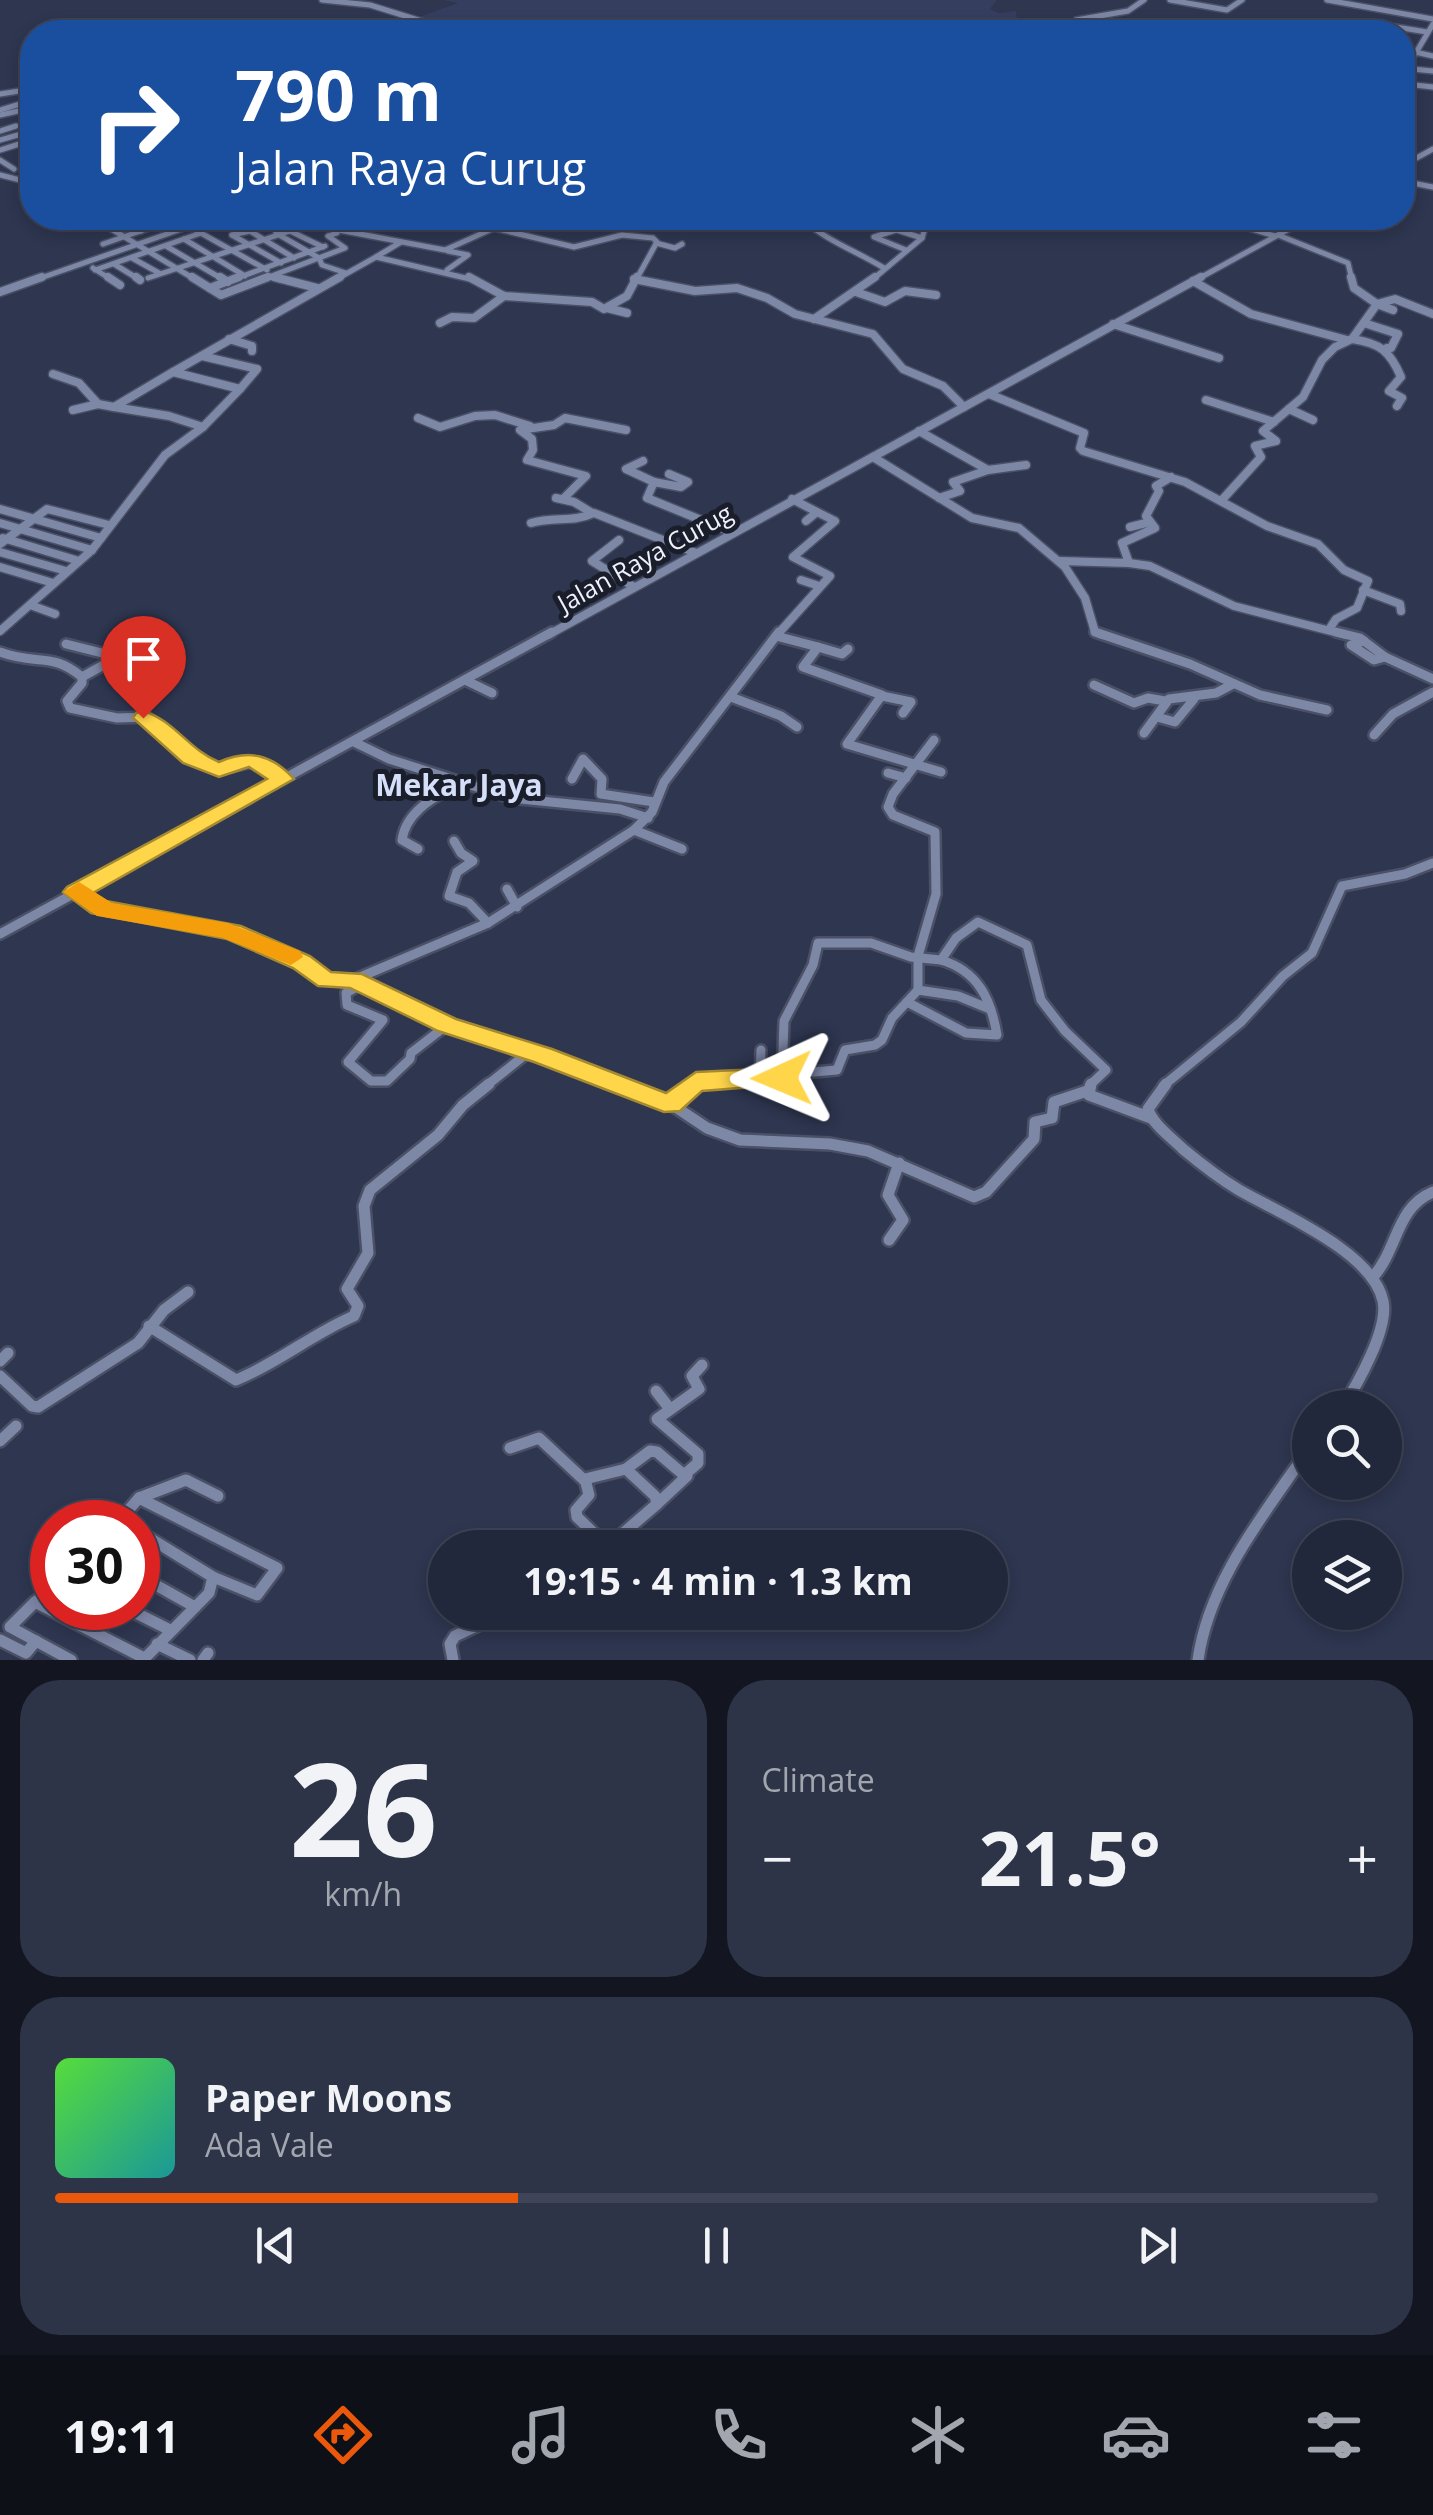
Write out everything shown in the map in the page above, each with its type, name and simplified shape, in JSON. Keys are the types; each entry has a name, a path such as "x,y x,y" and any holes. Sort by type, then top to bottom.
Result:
{"street":[{"path":"322,0 346,6 388,0"},
{"path":"1076,20 1090,15 1124,15 1144,0"},
{"path":"1170,0 1226,10 1242,0"},
{"path":"1327,0 1433,22 1415,52 1433,56"},
{"path":"370,5 418,20"},
{"path":"1369,20 1376,9"},
{"path":"1415,31 1427,32"},
{"path":"2,94 12,105 20,107"},
{"path":"0,112 12,105"},
{"path":"0,130 16,126"},
{"path":"3,149 16,155"},
{"path":"1417,158 1433,149"},
{"path":"0,160 14,170 0,175"},
{"path":"113,230 222,295 346,247 328,236 340,232"},
{"path":"103,244 145,230"},
{"path":"0,292 178,230"},
{"path":"197,230 293,285 302,282 317,288"},
{"path":"331,230 377,234 468,255 447,270"},
{"path":"445,250 490,230"},
{"path":"502,230 574,247 628,235 653,238 656,243 675,248 682,244"},
{"path":"814,230 884,268"},
{"path":"906,250 874,237 896,230 922,238"},
{"path":"814,320 856,292 922,238 924,230"},
{"path":"1258,230 1348,263 1354,288 1394,310"},
{"name":"Jalan Raya Curug","path":"0,934 1286,230"},
{"path":"280,262 232,235 248,231 294,258"},
{"path":"114,264 144,279 276,233 294,231 323,247"},
{"path":"95,270 202,233"},
{"path":"276,233 319,258 322,265 346,273"},
{"path":"184,240 245,276"},
{"path":"210,288 338,242"},
{"path":"114,407 401,242"},
{"path":"607,308 627,296 656,243"},
{"path":"166,246 228,282"},
{"path":"346,257 356,268"},
{"path":"376,257 414,268 447,270 504,296 592,302 628,313"},
{"path":"94,258 90,266 120,286"},
{"path":"132,258 158,274"},
{"path":"634,279 696,291 737,288 814,320 873,334 902,369 943,386 964,408"},
{"path":"1192,282 1251,314 1391,348 1398,334 1364,323"},
{"path":"856,292 885,302 903,292 936,295"},
{"path":"440,323 450,317 474,318 504,296"},
{"path":"1221,501 1261,458 1255,446 1275,441 1263,432 1303,397 1327,354 1350,340 1377,304 1393,299 1433,314"},
{"path":"1412,316 1421,309"},
{"path":"1112,324 1220,358"},
{"path":"228,339 252,346 252,351"},
{"path":"1387,348 1402,377 1389,391 1402,398 1397,406"},
{"path":"0,631 92,550 162,458 203,427 256,368 202,356"},
{"path":"173,372 240,389"},
{"path":"53,374 79,383 98,404"},
{"path":"989,394 1084,434 1080,448 1083,452 1172,477 1267,526 1322,546 1344,570 1368,579 1359,605 1330,628"},
{"path":"1206,400 1274,422"},
{"path":"72,410 98,404 169,416 203,427"},
{"path":"1288,408 1312,420"},
{"path":"418,418 440,427 473,414 501,414 530,426"},
{"path":"626,430 564,418 554,425 520,430 532,439 533,450 527,460 586,476 559,498 696,553"},
{"path":"919,432 988,470"},
{"path":"873,457 972,518 1019,528 1060,561 1085,598 1095,632 1190,664 1260,695 1327,710"},
{"path":"642,461 626,470 654,482 680,487 688,483 670,474"},
{"path":"939,498 960,491 953,482 988,470 1026,465"},
{"path":"1129,563 1122,543 1155,528 1146,519 1156,505 1156,487 1172,477"},
{"path":"654,482 649,499 733,533"},
{"path":"447,1025 411,1053 410,1059 388,1081 371,1081 348,1062 383,1020 347,1005 346,993 357,982 516,907 648,818 670,774 829,574 792,557 835,520 792,500"},
{"path":"778,506 791,512"},
{"path":"0,509 100,538"},
{"path":"2,540 48,510 109,525"},
{"path":"806,521 816,512"},
{"path":"531,523 554,516 576,522 592,513"},
{"path":"1130,527 1150,522"},
{"path":"0,523 92,550"},
{"path":"2,540 79,561"},
{"path":"619,540 592,561 634,588"},
{"path":"0,552 66,571"},
{"path":"1060,561 1150,566 1234,606 1330,628 1366,641 1385,658 1433,679"},
{"path":"0,567 53,583"},
{"path":"801,580 819,586"},
{"path":"1363,590 1400,604 1401,611"},
{"path":"32,606 56,614"},
{"path":"776,636 842,654 848,650"},
{"path":"1366,641 1351,646 1374,660 1385,658"},
{"path":"66,644 130,660"},
{"path":"818,647 804,666 869,687 882,696 910,702 903,712"},
{"path":"0,652 18,659 63,661 82,677"},
{"path":"82,677 118,657"},
{"path":"82,677 67,701 68,706 116,718 148,718 190,758 219,770 254,760 283,779"},
{"path":"465,680 492,693"},
{"path":"1094,684 1134,703 1148,698 1194,698 1227,690 1233,684"},
{"path":"1374,735 1396,712 1433,692"},
{"path":"882,696 846,743 941,772"},
{"path":"731,697 781,716 797,727"},
{"path":"1158,717 1175,722 1194,698"},
{"path":"1144,733 1165,701"},
{"path":"671,1104 696,1082 782,1078 838,1070 844,1050 875,1046 882,1040 892,1018 918,990 917,958 924,945 926,922 935,915 937,902 935,832 889,812 890,798 934,740"},
{"path":"354,742 389,759 518,799 546,798 565,806 620,809 648,818"},
{"path":"572,779 580,761 585,760 602,778 600,794 592,807"},
{"path":"888,773 906,778"},
{"path":"418,848 402,840 403,829 425,806 460,782"},
{"path":"600,794 654,802"},
{"path":"634,830 682,849"},
{"path":"454,841 461,853 473,861 457,872 449,896 473,906 488,923"},
{"path":"1151,1118 1149,1105 1160,1090 1241,1022 1282,976 1312,953 1342,886 1405,874 1433,863"},
{"path":"508,888 516,907"},
{"path":"75,892 106,910 228,931 302,962 326,980 357,982 447,1025 530,1051 671,1104 707,1128 747,1142 830,1144 868,1151 969,1196 982,1194 1034,1139 1036,1122 1052,1118 1054,1102 1087,1091 1106,1070 1065,1031 1041,1000 1025,942 974,922 941,960"},
{"path":"782,1078 784,1020 813,964 818,944 871,943 966,968 986,995 998,1034 982,1036 942,1024 908,1002"},
{"path":"918,990 958,996 990,1009"},
{"path":"760,1050 760,1078"},
{"path":"148,1326 236,1380 271,1366 313,1334 354,1316 358,1306 347,1289 368,1253 364,1206 370,1190 438,1135 464,1105 530,1051"},
{"path":"1087,1091 1106,1103 1151,1118 1220,1178 1311,1232 1373,1276 1384,1300 1382,1317 1353,1390"},
{"path":"889,1240 903,1220 888,1196 899,1164"},
{"path":"1373,1276 1392,1255 1407,1204 1415,1196 1433,1192"},
{"path":"0,1376 32,1406 38,1407 138,1343 148,1326 188,1292"},
{"path":"630,1530 687,1476 700,1456 657,1419 700,1386 692,1376 702,1366"},
{"path":"656,1391 670,1410"},
{"path":"0,1441 16,1426"},
{"path":"510,1448 538,1438 584,1480 590,1495 576,1515 594,1530"},
{"path":"584,1480 626,1469 646,1452 654,1451 687,1476"},
{"path":"626,1469 655,1496 657,1504"},
{"path":"1198,1660 1200,1643 1220,1592 1292,1476"},
{"path":"139,1498 186,1480 218,1496"},
{"path":"139,1498 277,1568 257,1595 213,1577 160,1544"},
{"path":"88,1630 143,1659 209,1593 213,1577"},
{"path":"160,1588 195,1607"},
{"path":"30,1607 3,1635 26,1652 36,1641 71,1660"},
{"path":"160,1625 170,1630"},
{"path":"453,1660 450,1644 455,1636 468,1630"},
{"path":"157,1644 190,1660"}],"shaded area":[{"path":"444,0 997,0 990,9 999,13 1016,11 1017,20 417,18 458,3"}],"slow traffic":[{"path":"79,890 75,892 99,908 228,931 291,957"}],"district":[{"name":"Mekar Jaya","path":"459,786"}],"route":[{"path":"143,718 164,731 190,758 219,770 254,760 283,779 75,892 99,908 233,932 302,962 326,980 353,980 370,992 447,1025 543,1055 664,1103 671,1104 696,1082 782,1078"}]}
